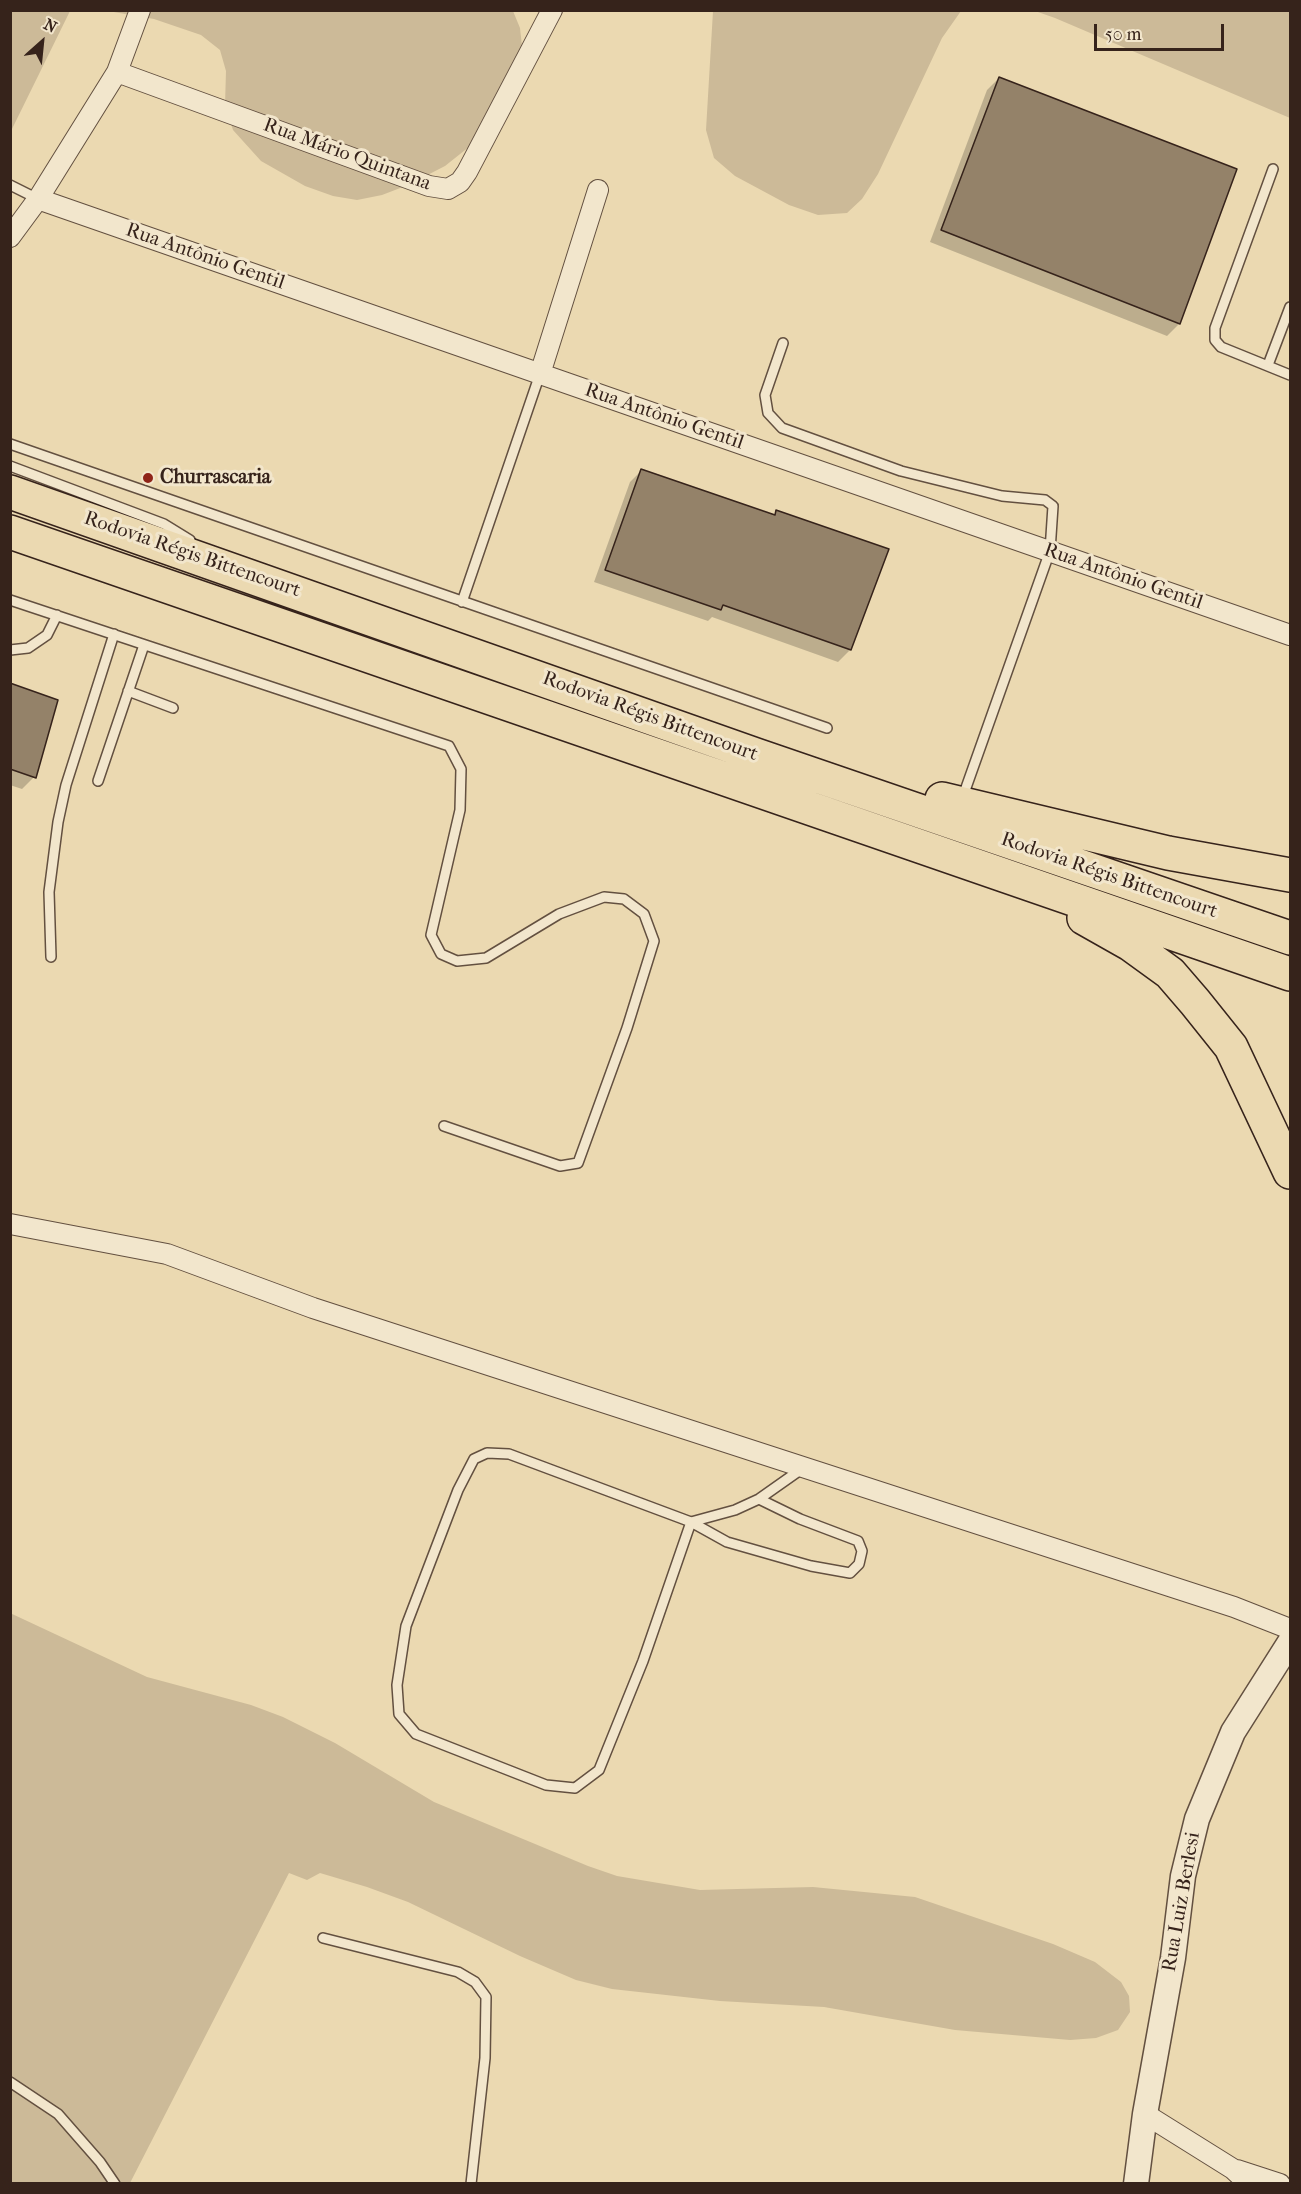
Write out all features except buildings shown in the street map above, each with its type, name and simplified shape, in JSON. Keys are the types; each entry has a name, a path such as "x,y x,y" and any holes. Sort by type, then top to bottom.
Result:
{"highway":[{"name":"Rodovia Régis Bittencourt","path":"10,492 756,755 1290,938"},
{"name":"Rodovia Régis Bittencourt","path":"10,532 1290,974"},
{"path":"756,755 1168,853 1290,875"},
{"path":"895,837 1092,921 1170,974 1231,1047 1290,1172"}],"street":[{"path":"10,237 38,199 117,72 140,10"},
{"name":"Rua Mário Quintana","path":"117,72 429,186 448,189 460,182 467,172 552,10"},
{"path":"540,374 598,190"},
{"name":"Rua Antônio Gentil","path":"38,199 1290,635"},
{"path":"10,1224 167,1254 313,1308 1234,1607 1290,1629"},
{"name":"Rua Luiz Berlesi","path":"1136,2184 1145,2114 1173,1958 1183,1876 1197,1819 1233,1732 1290,1642"},
{"path":"1145,2114 1233,2169 1250,2184"},
{"path":"1233,2169 1280,2184"}],"lane":[{"path":"1273,169 1215,328 1215,340 1221,347 1290,375"},
{"path":"10,185 38,199"},
{"path":"1268,365 1290,307"},
{"path":"783,343 765,395 768,413 782,428 901,471 1002,496 1045,500 1053,506 1050,551 960,804"},
{"path":"462,602 540,374"},
{"path":"10,444 827,728"},
{"path":"10,466 164,524 240,572"},
{"path":"10,600 449,747 461,769 460,810 431,935 441,954 457,961 486,958 559,914 604,897 624,899 644,914 654,941 627,1028 578,1163 560,1166 444,1126"},
{"path":"10,650 28,648 47,635 57,615"},
{"path":"51,957 49,892 58,822 66,785 114,634"},
{"path":"98,781 144,645"},
{"path":"128,691 174,708"},
{"path":"691,1522 643,1661 599,1770 575,1788 546,1785 416,1734 399,1714 397,1685 406,1626 458,1490 474,1459 487,1453 509,1454 691,1522 727,1542 811,1566 850,1573 859,1564 862,1551 858,1541 759,1499"},
{"path":"691,1522 735,1510 759,1499 803,1468"},
{"path":"323,1938 458,1972 475,1982 486,1997 485,2058 471,2184"},
{"path":"10,2082 58,2114 100,2162 115,2184"}],"shaded area":[{"path":"713,10 961,11 942,38 878,174 862,199 847,213 818,215 789,205 735,176 714,158 706,130"},
{"path":"10,11 70,11 11,131"},
{"path":"108,11 513,11 520,28 523,55 489,131 445,166 408,185 382,195 357,200 333,196 305,186 261,161 233,130 225,105 226,71 220,50 201,35 154,19"},
{"path":"1035,11 1290,11 1290,118 1055,18"},
{"path":"10,1613 147,1677 251,1705 283,1717 335,1743 434,1802 588,1866 617,1876 700,1890 813,1887 915,1897 1053,1944 1095,1962 1121,1982 1129,1996 1130,2012 1118,2030 1096,2038 1070,2040 955,2030 824,2007 720,2001 612,1989 576,1980 520,1956 408,1902 367,1887 320,1873 307,1880 289,1873 130,2183 11,2183"}],"place":[{"name":"Churrascaria","path":"148,478"}]}
